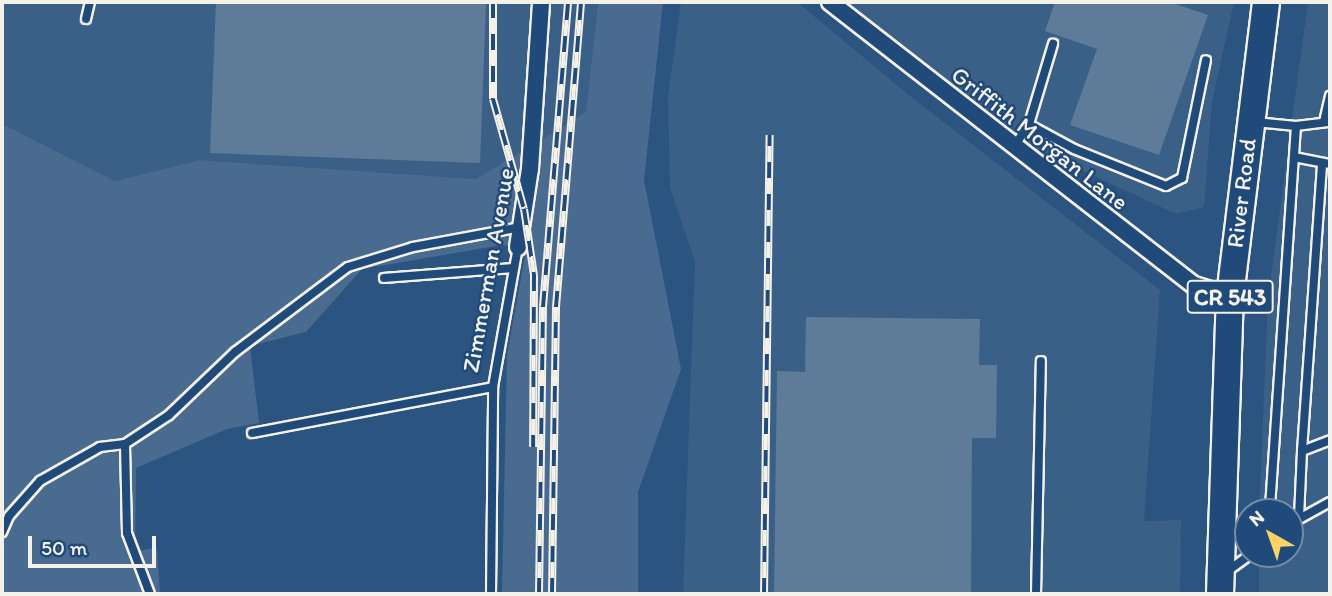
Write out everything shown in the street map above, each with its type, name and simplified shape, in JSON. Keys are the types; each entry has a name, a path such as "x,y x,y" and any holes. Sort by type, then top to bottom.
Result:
{"main road":[{"name":"River Road","path":"1220,586 1230,296 1266,2"}],"street":[{"name":"Zimmerman Avenue","path":"518,247 541,2"},
{"name":"Griffith Morgan Lane","path":"830,2 1014,148 1194,285 1230,296"}],"lane":[{"path":"86,19 90,2"},
{"path":"1014,148 1029,124 1053,44"},
{"path":"1029,124 1074,149 1166,186 1182,178 1206,60"},
{"path":"1251,121 1296,126 1327,122 1330,96"},
{"path":"1271,498 1296,126"},
{"path":"1294,157 1326,164 1300,498"},
{"path":"2,533 9,516 40,481 100,447 125,444 169,415 235,352 348,267 413,247 521,226"},
{"name":"Zimmerman Avenue","path":"252,433 493,387 518,247"},
{"path":"384,278 513,268"},
{"path":"1036,594 1041,361"},
{"path":"491,594 493,387"},
{"path":"1302,451 1330,440"},
{"path":"125,444 127,533 150,594"},
{"path":"1304,515 1330,502"},
{"path":"1220,586 1237,568"}],"shaded area":[{"path":"2,2 598,2 586,112 476,179 200,160 115,181 2,124"},
{"path":"598,2 663,2 644,180 681,369 638,492 638,594 502,594 507,355 525,256 518,248 502,245 362,269 306,332 250,346 259,423 227,429 136,468 135,551 157,548 160,594 2,594 2,124 115,181 200,160 476,179 586,112"},
{"path":"681,2 797,2 910,96 1160,290 1144,521 1181,520 1180,594 683,594 695,262 670,188 668,97"},
{"path":"829,2 1234,2 1212,102 1204,207 1176,214 987,126"},
{"path":"1308,2 1330,2 1330,594 1259,594 1259,568 1304,568 1304,498 1260,498 1268,299"}],"building":[{"path":"216,2 486,2 480,163 210,153"},
{"path":"1055,2 1170,2 1208,15 1159,155 1070,125 1097,49 1045,31"},
{"path":"806,317 980,319 979,365 997,365 996,438 972,438 971,594 774,594 777,371 805,372"}],"railway":[{"path":"493,2 493,99 524,209 534,275 533,447"},
{"path":"539,594 543,307 568,2"},
{"path":"552,594 556,307 581,2"},
{"path":"764,594 770,135"}]}
